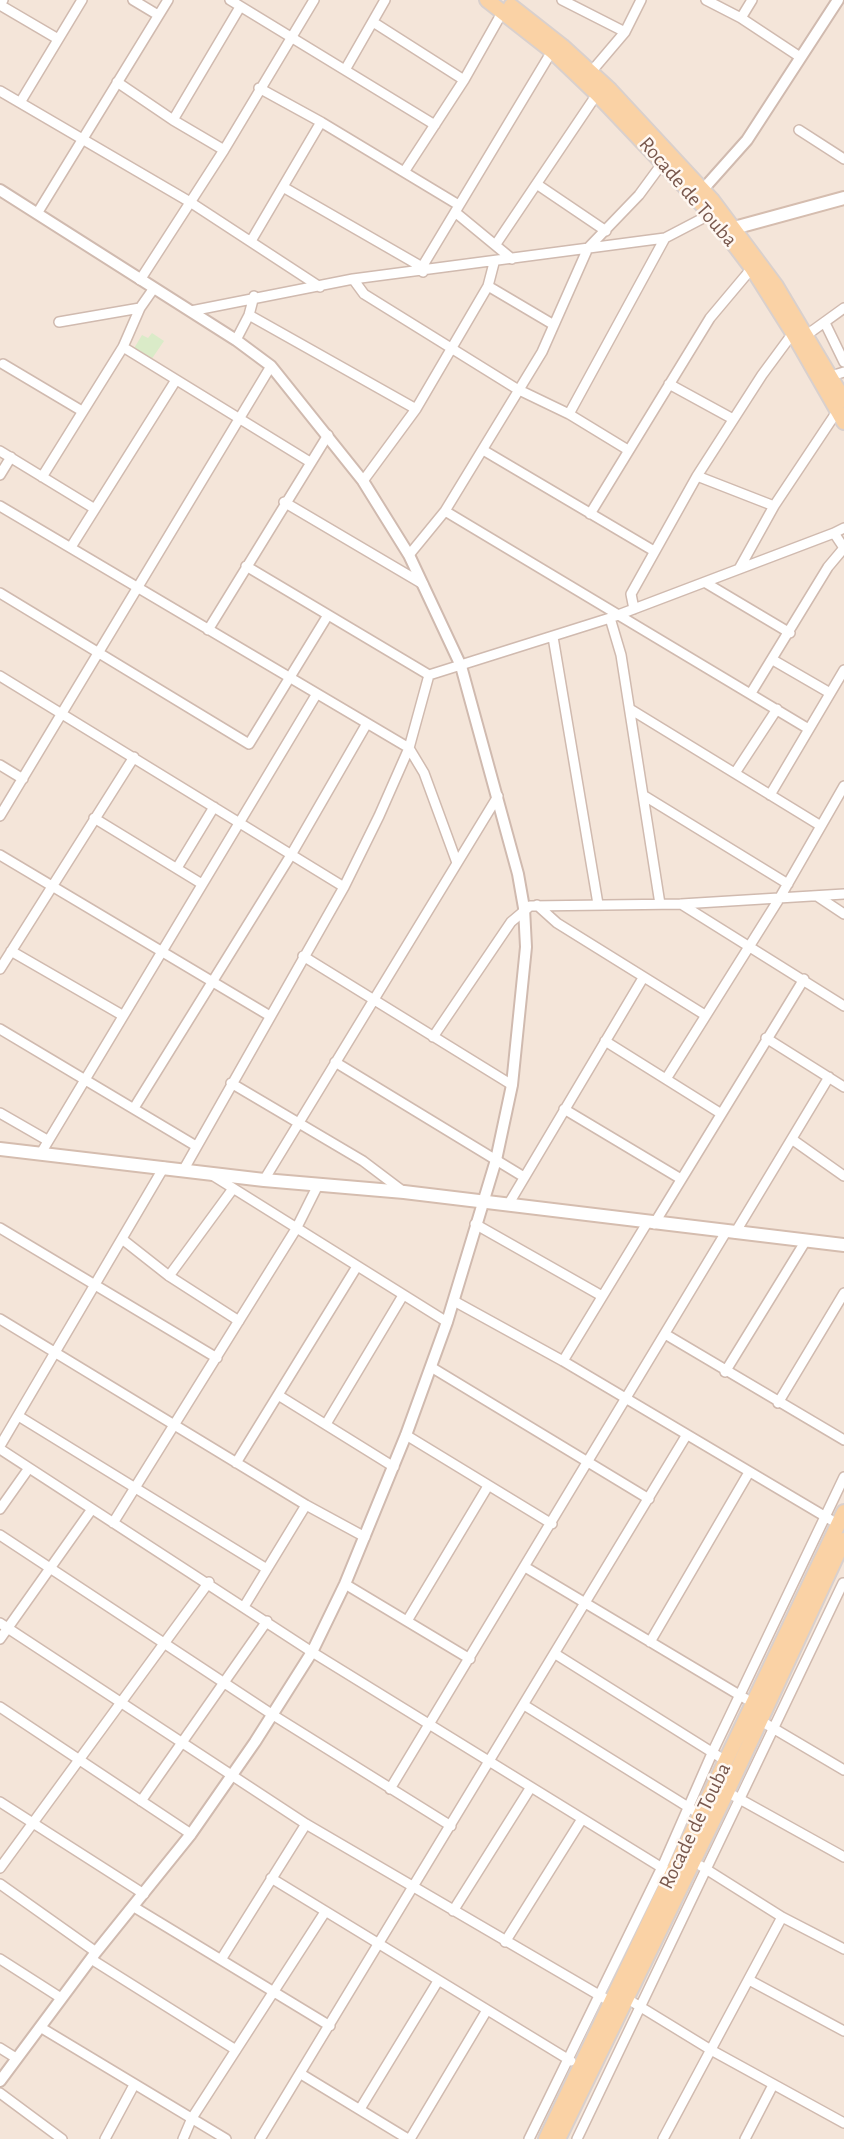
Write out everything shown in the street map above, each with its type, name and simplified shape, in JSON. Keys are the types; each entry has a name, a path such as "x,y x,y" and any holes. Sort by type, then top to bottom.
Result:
{"main road":[{"name":"Rocade de Touba","path":"487,0 503,6 591,72 700,194 729,229 801,334 842,411"},
{"name":"Rocade de Touba","path":"503,6 700,194 711,214 729,229 752,268 801,334 837,374 842,411"},
{"path":"729,229 844,198"},
{"path":"0,1149 264,1180 404,1192 650,1224 844,1245"},
{"name":"Rocade de Touba","path":"545,2139 575,2062 667,1870 701,1815 726,1761 748,1700 832,1522 844,1512"},
{"name":"Rocade de Touba","path":"558,2139 626,1998 699,1865 768,1724 844,1540"}],"street":[{"path":"3,0 0,5 58,39"},
{"path":"21,101 82,0"},
{"path":"133,0 158,15"},
{"path":"38,212 168,0"},
{"path":"230,0 435,125"},
{"path":"140,279 224,150 314,0"},
{"path":"345,70 385,0"},
{"path":"562,0 625,32"},
{"path":"591,72 625,32 641,0"},
{"path":"706,0 741,18 800,57"},
{"path":"741,18 752,0"},
{"path":"700,194 747,140 838,0"},
{"path":"404,172 464,80 503,6"},
{"path":"173,120 240,7"},
{"path":"373,22 464,80"},
{"path":"423,269 456,208 552,51"},
{"path":"117,82 224,150"},
{"path":"259,88 321,121 404,172 456,208 512,259"},
{"path":"0,91 190,202 320,287"},
{"path":"496,244 597,94"},
{"path":"251,241 321,121"},
{"path":"799,130 844,159"},
{"path":"409,555 444,511 542,352 588,247 606,231 664,162"},
{"path":"538,185 606,231"},
{"path":"283,187 423,269"},
{"path":"0,190 236,340 271,366 363,481 409,555 461,666 499,796 524,908 525,962 512,1085 496,1160 447,1322 394,1467 345,1584 312,1652 232,1776 191,1834 93,1956 0,2081"},
{"path":"191,311 254,296 320,287 353,279 494,263 588,247 665,238 711,214"},
{"path":"569,414 665,238"},
{"path":"363,481 416,409 488,286 494,263"},
{"path":"590,513 710,318 752,268"},
{"path":"353,279 364,294 517,389 569,414 628,450"},
{"path":"488,286 554,326"},
{"path":"42,477 123,347 140,308 154,288"},
{"path":"236,340 249,315 254,296"},
{"path":"59,322 140,308"},
{"path":"634,609 631,594 733,419 801,334 825,323 844,309"},
{"path":"249,315 416,409"},
{"path":"825,323 844,362"},
{"path":"123,347 310,462"},
{"path":"3,364 82,411"},
{"path":"0,816 271,366"},
{"path":"71,547 176,380"},
{"path":"669,384 733,419"},
{"path":"739,569 774,506 842,411"},
{"path":"208,630 284,502 328,435"},
{"path":"483,450 654,551"},
{"path":"0,451 95,509"},
{"path":"0,475 11,457"},
{"path":"697,477 774,506"},
{"path":"284,502 423,584"},
{"path":"0,506 366,725 409,748 424,773 457,863"},
{"path":"444,511 614,617 807,728"},
{"path":"246,566 429,675 614,617 844,528"},
{"path":"751,694 828,567 844,548 834,533"},
{"path":"706,583 790,633"},
{"path":"1,595 249,744 328,615"},
{"path":"614,617 660,904"},
{"path":"552,637 598,904"},
{"path":"773,660 830,693"},
{"path":"770,794 844,670"},
{"path":"184,1169 344,887 409,748 429,675"},
{"path":"0,676 344,887"},
{"path":"41,1153 316,695"},
{"path":"630,709 821,826"},
{"path":"735,773 777,709"},
{"path":"135,1108 291,855 366,725"},
{"path":"0,969 134,757"},
{"path":"0,765 23,779"},
{"path":"666,1079 779,899 844,786"},
{"path":"643,795 788,884"},
{"path":"264,1180 499,796"},
{"path":"177,868 214,807"},
{"path":"94,818 202,884"},
{"path":"0,855 270,1016"},
{"path":"433,1037 510,922 524,908 537,905 681,904 844,894"},
{"path":"817,895 844,914"},
{"path":"681,904 844,1006"},
{"path":"537,905 557,923 705,1015"},
{"path":"12,951 122,1015"},
{"path":"303,956 512,1085"},
{"path":"508,1205 643,978"},
{"path":"563,1361 602,1296 681,1179 803,979"},
{"path":"0,1029 195,1146"},
{"path":"766,1038 844,1087"},
{"path":"604,1041 720,1113"},
{"path":"335,1062 524,1177"},
{"path":"390,1789 552,1524 625,1398 793,1140 829,1077"},
{"path":"232,1083 363,1161 404,1192"},
{"path":"564,1109 681,1179"},
{"path":"0,1113 47,1140"},
{"path":"793,1140 844,1176"},
{"path":"164,1167 0,1448 113,1523 245,1605 312,1652 667,1870 688,1807 713,1751 748,1700 525,1567"},
{"path":"207,1172 402,1297 447,1322"},
{"path":"113,1523 296,1229 318,1185"},
{"path":"169,1276 232,1190"},
{"path":"475,1224 602,1296"},
{"path":"0,1228 217,1358"},
{"path":"122,1239 169,1276 239,1321"},
{"path":"725,1372 805,1242"},
{"path":"236,1463 356,1268"},
{"path":"778,1403 844,1293"},
{"path":"326,1424 402,1297"},
{"path":"454,1301 563,1361 832,1522 844,1477"},
{"path":"0,1319 306,1505 365,1537"},
{"path":"665,1334 725,1372 844,1440"},
{"path":"430,1367 649,1499"},
{"path":"278,1395 394,1467"},
{"path":"20,1417 134,1490 267,1569"},
{"path":"406,1435 552,1524"},
{"path":"260,2139 556,1655 686,1436"},
{"path":"0,1508 29,1468"},
{"path":"650,1642 748,1474"},
{"path":"407,1621 488,1486"},
{"path":"245,1605 306,1505"},
{"path":"0,1639 4,1626 50,1570 92,1509"},
{"path":"0,1535 224,1684 451,1826"},
{"path":"828,1575 844,1583 768,1724 844,1770"},
{"path":"0,1868 209,1582"},
{"path":"345,1584 470,1659"},
{"path":"141,1801 267,1621"},
{"path":"4,1626 306,1824 413,1889 606,1999"},
{"path":"556,1655 726,1761"},
{"path":"524,1705 701,1815"},
{"path":"0,1707 191,1834"},
{"path":"453,1911 531,1787"},
{"path":"733,1795 844,1857"},
{"path":"0,1802 144,1894"},
{"path":"505,1942 582,1819"},
{"path":"222,1958 306,1824"},
{"path":"576,2139 640,2008 699,1865 782,1917 844,1949"},
{"path":"271,1878 575,2062 528,2139"},
{"path":"0,1884 93,1956 236,2050"},
{"path":"134,1907 330,2026"},
{"path":"183,2139 192,2118 325,1912"},
{"path":"663,2139 782,1917"},
{"path":"0,1959 61,1998"},
{"path":"749,1980 844,2031"},
{"path":"360,2109 438,1981"},
{"path":"626,1998 711,2050 844,2123"},
{"path":"301,2074 409,2139 487,2010"},
{"path":"40,2027 226,2139"},
{"path":"0,2048 16,2058"},
{"path":"105,2139 134,2085"},
{"path":"745,2139 773,2085"},
{"path":"0,2093 62,2139"}],"shaded area":[{"path":"0,0 844,0 844,2139 0,2139"}],"green space":[{"path":"152,333 164,341 151,360 133,350 142,335 148,338"}]}
